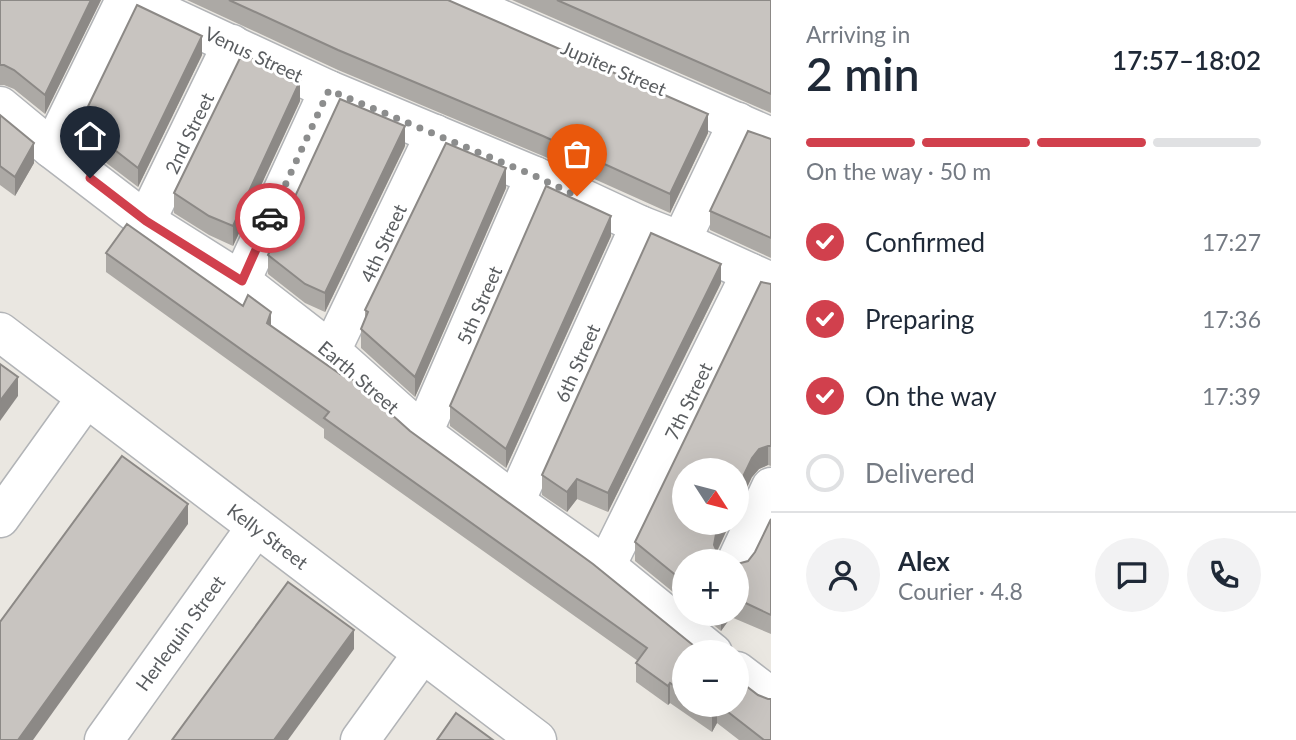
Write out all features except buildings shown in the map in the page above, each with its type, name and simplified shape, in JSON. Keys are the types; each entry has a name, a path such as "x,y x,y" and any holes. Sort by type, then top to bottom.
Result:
{"street":[{"path":"52,149 125,0"},
{"name":"Venus Street","path":"135,0 329,90 535,176 761,278"},
{"name":"Jupiter Street","path":"471,3 755,129"},
{"name":"2nd Street","path":"146,221 232,44"},
{"path":"242,281 329,90"},
{"name":"Earth Street","path":"0,106 146,221 242,281 331,351 423,433 514,502 707,636"},
{"path":"681,240 755,129"},
{"name":"4th Street","path":"331,351 435,134"},
{"name":"5th Street","path":"423,433 535,176"},
{"name":"6th Street","path":"514,502 639,225"},
{"name":"7th Street","path":"606,566 761,278"},
{"name":"Kelly Street","path":"0,332 537,740"},
{"path":"0,518 86,398"},
{"path":"742,549 771,487"},
{"name":"Herlequin Street","path":"104,740 256,527"},
{"path":"360,740 422,654"},
{"path":"749,680 771,697"}],"way so far":[{"path":"270,218 329,90 577,196"}],"route":[{"path":"90,178 146,221 242,281 270,218"}]}
